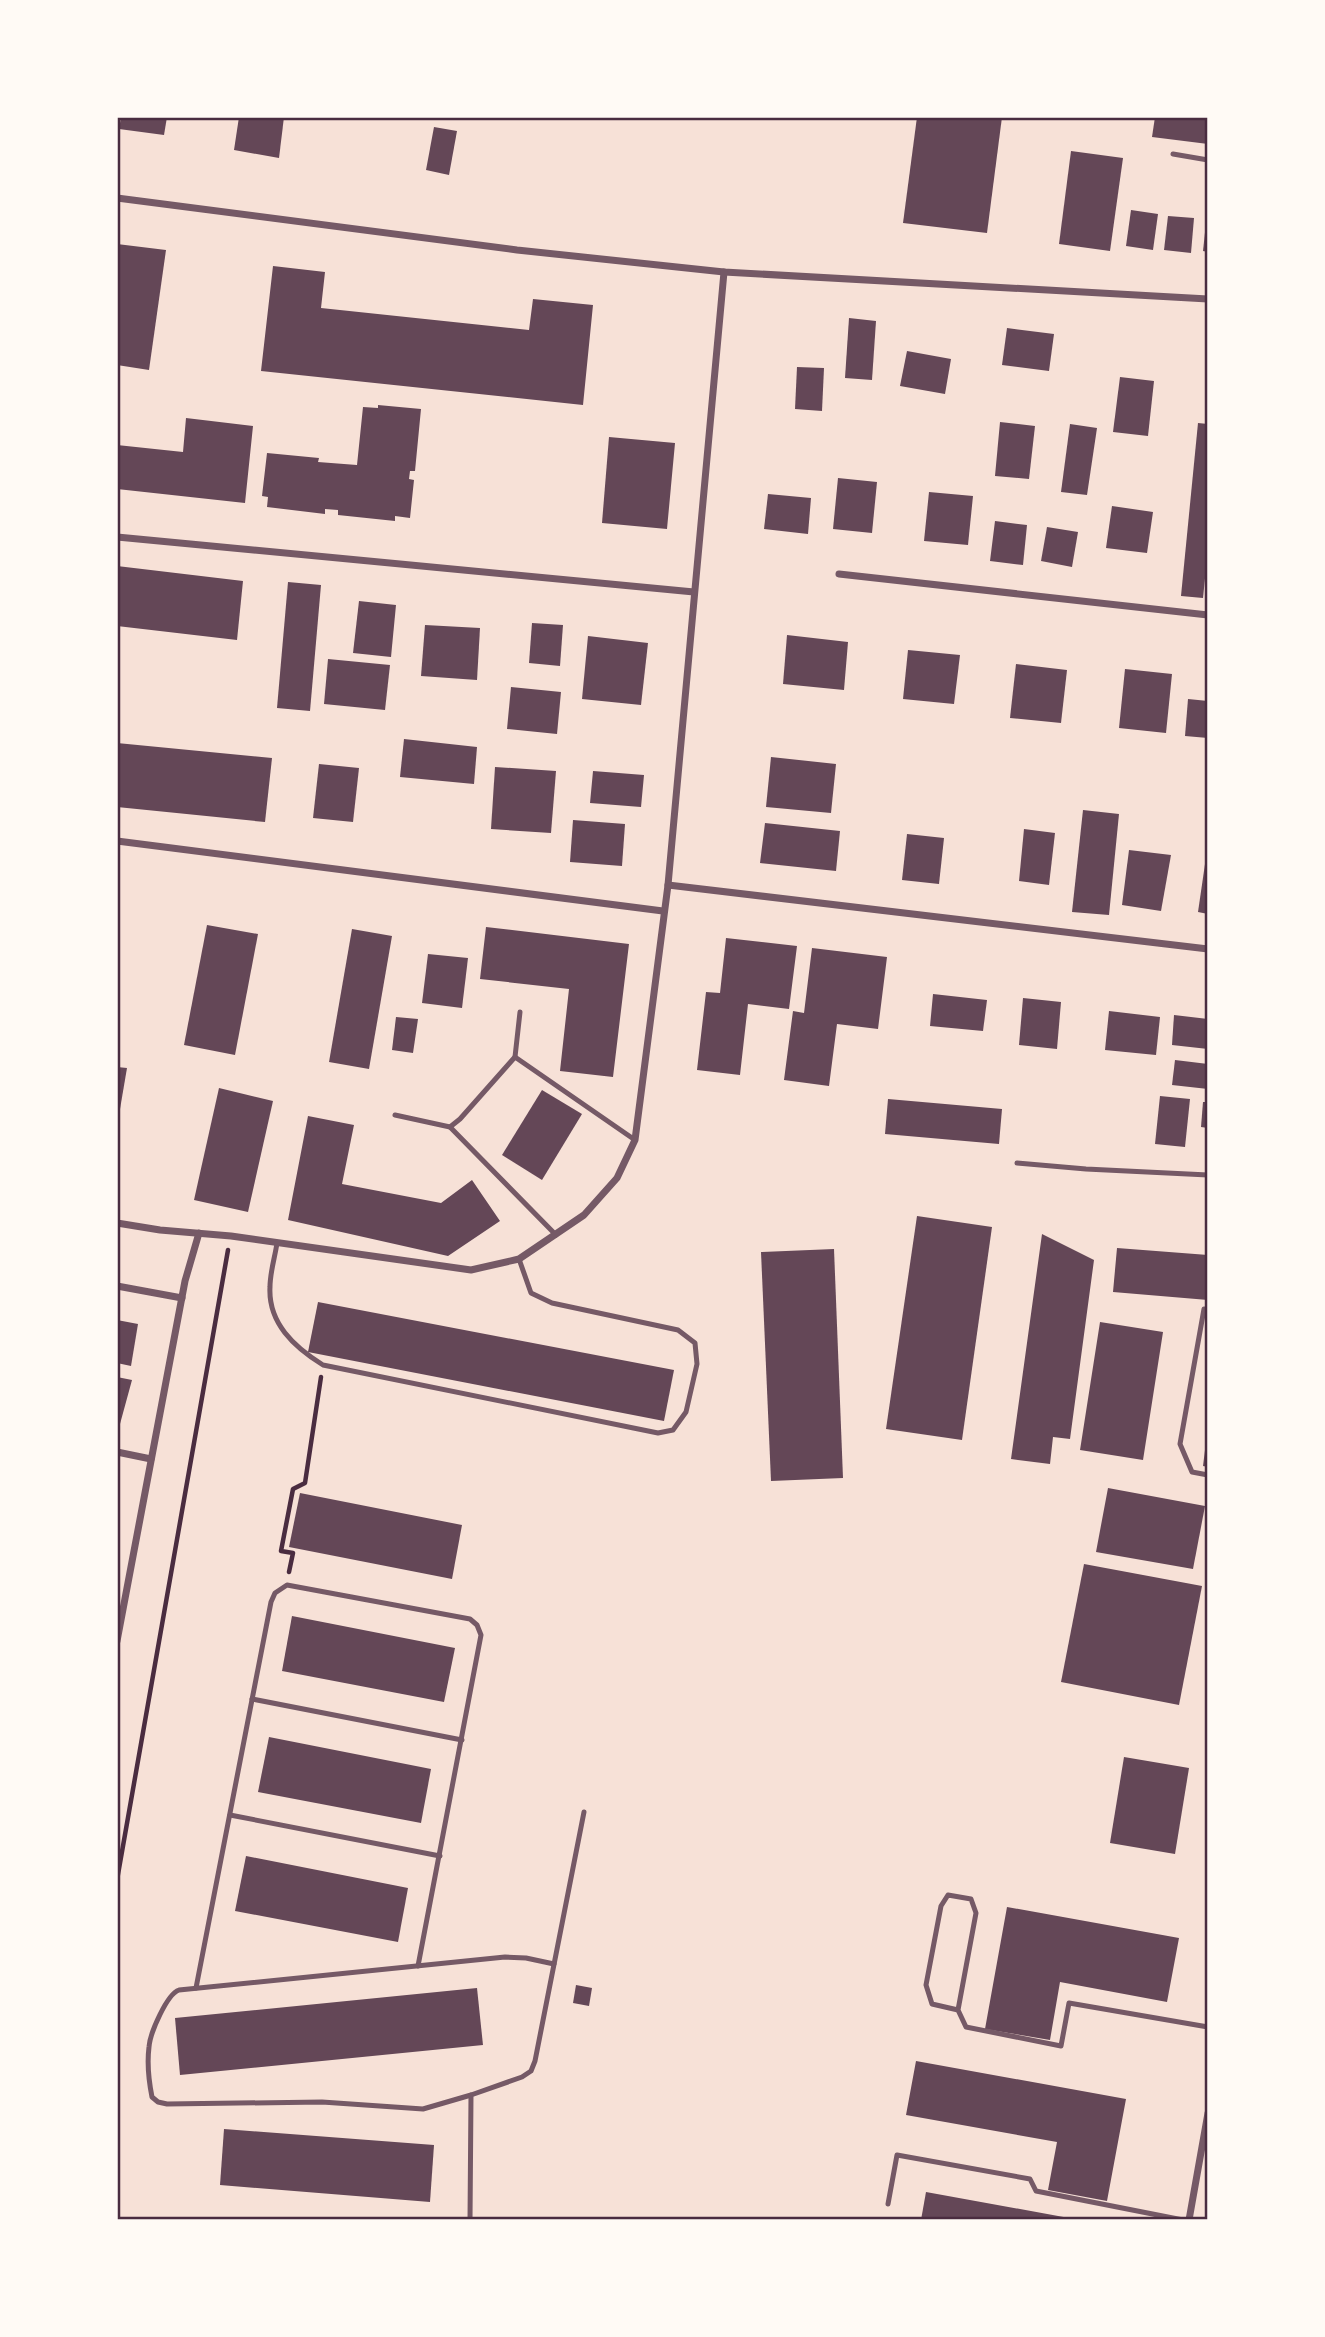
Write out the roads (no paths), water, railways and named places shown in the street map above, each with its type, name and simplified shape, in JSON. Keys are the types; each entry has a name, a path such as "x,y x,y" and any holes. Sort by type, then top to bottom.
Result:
{"street":[{"path":"117,198 517,250 724,272 1208,299"},
{"path":"117,1223 231,1236 471,1270 520,1259 584,1215 617,1178 635,1140 668,885 724,272"},
{"path":"117,537 694,592"},
{"path":"839,574 1208,615"},
{"path":"117,841 663,911"},
{"path":"668,885 1208,949"},
{"path":"117,1641 181,1298 199,1233"},
{"path":"117,1286 181,1298"},
{"path":"117,1452 151,1459"},
{"path":"1189,2220 1208,2113"}],"lane":[{"path":"1173,155 1208,160"},
{"path":"450,1127 514,1057 520,1012"},
{"path":"514,1057 635,1140"},
{"path":"395,1115 450,1127 556,1236"},
{"path":"1017,1163 1208,1175"},
{"path":"278,1243 270,1288 273,1312 283,1333 301,1352 323,1366 657,1433 673,1430 686,1412 697,1364 695,1343 678,1330 552,1304 531,1293 520,1259"},
{"path":"1204,1309 1181,1444 1192,1472 1208,1475"},
{"path":"196,1988 271,1602 275,1593 287,1585 470,1619 477,1625 481,1635 418,1966"},
{"path":"252,1699 462,1740"},
{"path":"554,1964 505,1957 172,1992 149,2044 152,2097 167,2104 322,2102 423,2109 522,2077 531,2071 535,2061 584,1811"},
{"path":"230,1815 440,1856"},
{"path":"958,2010 932,2004 926,1986 941,1906 948,1895 971,1899 975,1913 958,2010 966,2027 1061,2046 1069,2003 1208,2027"},
{"path":"470,2220 471,2095"},
{"path":"888,2204 897,2155 1030,2179 1036,2191 1183,2220"}]}
